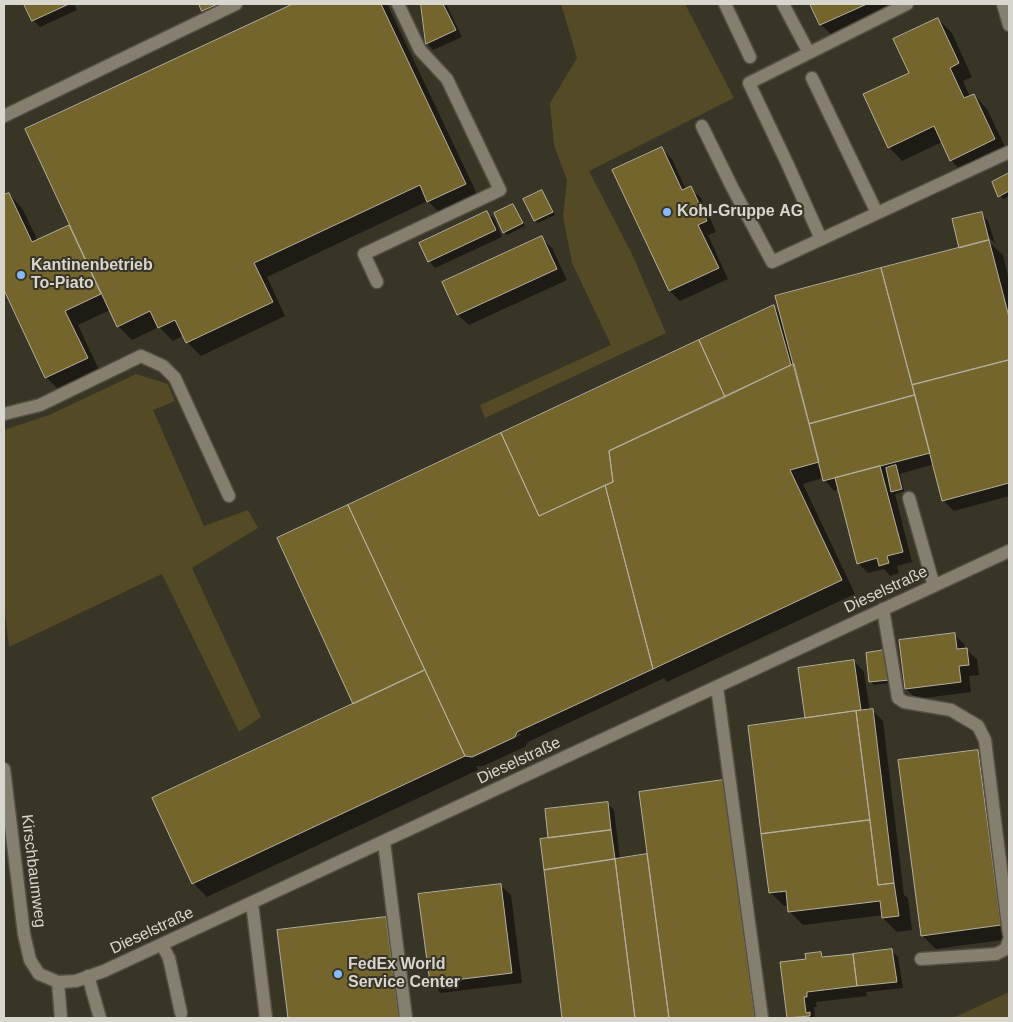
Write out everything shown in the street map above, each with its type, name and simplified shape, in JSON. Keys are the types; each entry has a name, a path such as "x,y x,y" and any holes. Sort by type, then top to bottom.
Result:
{"street":[{"path":"4,116 236,4"},
{"path":"377,282 364,254 500,190 447,80 420,50 398,4"},
{"path":"725,4 750,57"},
{"path":"783,4 809,52"},
{"path":"821,240 788,163 748,83 907,4"},
{"path":"1003,4 1009,25"},
{"path":"812,78 877,213"},
{"path":"702,126 772,262 1009,152"},
{"path":"4,414 40,405 141,356 163,366 175,378 229,496"},
{"path":"910,498 934,586"},
{"name":"Dieselstraße","path":"58,982 76,980 104,971 162,945 1009,551"},
{"path":"883,609 898,698 904,702 951,710 978,726 985,740 1009,934"},
{"path":"717,687 762,1018"},
{"name":"Kirschbaumweg","path":"4,769 24,934 30,960 39,974 58,982"},
{"path":"384,842 406,1018"},
{"path":"252,903 266,1018"},
{"path":"921,959 996,954 1006,949 1009,940"},
{"path":"162,945 169,958 181,1013"},
{"path":"88,976 100,1018"},
{"path":"58,982 61,1018"}],"shaded area":[{"path":"561,4 685,4 734,98 589,171 632,254 666,333 485,418 480,405 611,345 572,263 563,217 567,180 554,145 550,103 577,58"},
{"path":"136,374 168,384 175,401 153,410 204,526 248,510 258,528 192,568 261,717 239,732 162,574 9,647 4,605 4,430 49,415"},
{"path":"1009,992 1009,1018 953,1018"}],"building":[{"path":"24,4 69,4 32,21"},
{"path":"199,4 218,4 202,11"},
{"path":"293,4 381,4 466,184 427,202 420,185 254,263 273,302 186,343 175,320 158,328 150,311 117,327 25,129"},
{"path":"421,4 443,4 456,30 426,44"},
{"path":"810,4 867,4 820,25"},
{"path":"938,18 959,63 950,68 964,98 974,94 995,139 950,161 934,126 888,148 863,94 909,73 893,39"},
{"name":"Kohl-Gruppe AG","path":"662,147 682,190 691,186 707,221 698,225 719,268 669,291 612,170"},
{"path":"1009,173 1009,191 998,197 992,182"},
{"path":"542,190 553,212 534,221 523,199"},
{"path":"9,193 32,242 69,225 101,294 65,311 88,358 45,378 4,290 4,195"},
{"path":"513,204 523,223 503,233 494,213"},
{"path":"487,211 496,230 428,262 419,243"},
{"path":"982,212 989,240 959,248 952,219"},
{"path":"542,236 557,269 457,315 442,282"},
{"path":"989,240 1009,317 1009,360 912,385 881,268"},
{"path":"881,268 915,395 809,424 775,296"},
{"path":"774,305 791,365 725,397 699,340"},
{"path":"699,340 725,397 609,451 613,482 539,516 501,433"},
{"path":"1009,360 1009,483 942,501 912,385"},
{"path":"794,364 819,462 790,470 842,580 653,669 605,485 613,482 609,451"},
{"path":"915,395 930,453 823,481 809,424"},
{"path":"501,433 539,516 605,485 653,669 517,732 515,737 472,757 465,756 348,505"},
{"path":"896,465 902,489 891,492 886,468"},
{"path":"880,466 903,552 887,556 889,563 879,566 877,558 857,564 835,478"},
{"path":"348,505 425,670 353,704 277,538"},
{"path":"955,633 957,649 967,648 969,665 959,666 961,682 905,689 899,640"},
{"path":"885,650 889,680 869,682 866,653"},
{"path":"854,660 861,710 805,718 798,668"},
{"path":"425,670 465,756 192,884 152,798"},
{"path":"873,709 894,883 878,885 856,711"},
{"path":"856,711 870,820 761,834 748,726"},
{"path":"978,750 1001,925 921,936 898,760"},
{"path":"723,780 755,1018 669,1018 639,792"},
{"path":"608,802 611,830 548,838 545,809"},
{"path":"870,820 878,885 894,883 899,916 882,918 880,901 788,912 786,891 769,893 761,834"},
{"path":"611,830 615,859 544,870 540,839"},
{"path":"647,854 669,1018 635,1018 615,859"},
{"path":"615,859 635,1018 562,1018 544,870"},
{"path":"501,884 512,973 430,983 418,894"},
{"name":"FedEx World Service Center","path":"386,917 399,1018 288,1018 277,930"},
{"path":"892,949 897,982 857,986 853,954"},
{"path":"821,952 822,957 853,954 857,986 807,992 807,997 804,997 806,1013 810,1012 810,1016 787,1018 780,962 806,959 805,954"}],"place":[{"name":"Kohl-Gruppe AG","path":"667,212"},
{"name":"Kantinenbetrieb To-Piato","path":"21,275"},
{"name":"FedEx World Service Center","path":"338,974"}]}
